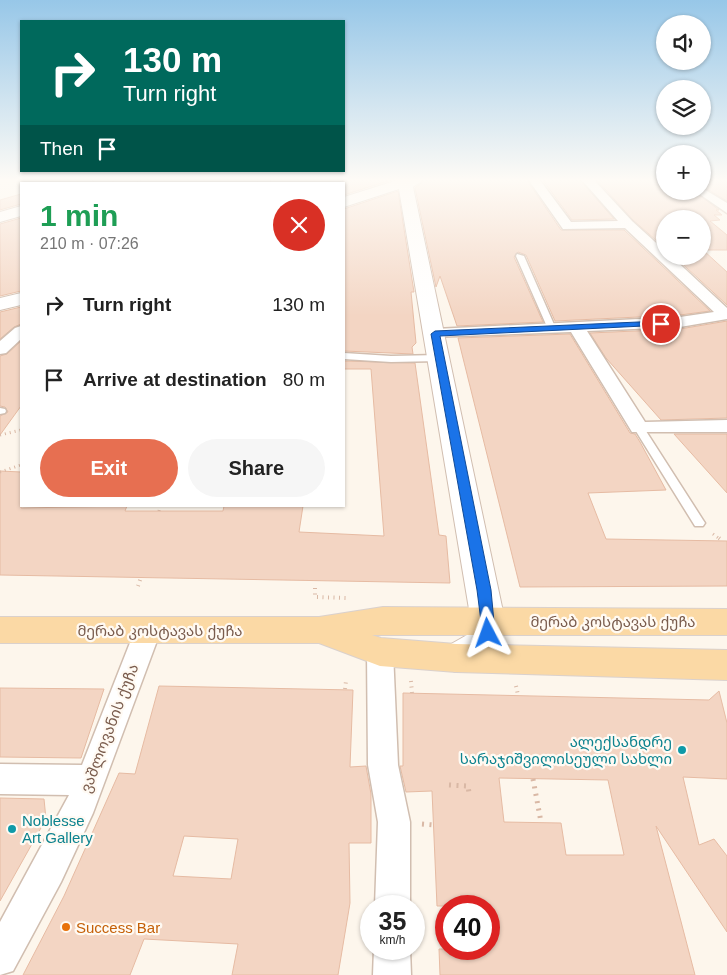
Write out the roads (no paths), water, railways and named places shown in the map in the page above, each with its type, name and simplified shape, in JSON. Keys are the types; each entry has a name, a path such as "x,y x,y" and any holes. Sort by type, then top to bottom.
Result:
{"main road":[{"name":"მერაბ კოსტავას ქუჩა","path":"0,630 319,630 383,620 727,622"},
{"name":"მერაბ კოსტავას ქუჩა","path":"319,630 380,652 456,658 726,666"}],"street":[{"path":"413,224 488,621 488,633 482,642 470,652 456,658"},
{"path":"566,224 567,226 613,224"},
{"path":"629,224 726,314"},
{"path":"0,304 20,299"},
{"path":"435,334 577,329 680,322 726,314"},
{"path":"577,329 639,428 727,426"},
{"path":"0,349 20,332"},
{"name":"ვაშლოვანის ქუჩა","path":"0,958 50,867 91,780 148,630"},
{"path":"380,652 383,764 394,822 392,895"},
{"path":"0,779 91,780"},
{"path":"392,960 392,975"}],"lane":[{"path":"520,256 552,330"},
{"path":"346,355 391,358 439,358"},
{"path":"639,428 699,523"}],"place":[{"name":"ალექსანდრე სარაჯიშვილისეული სახლი","path":"682,750"},
{"name":"Noblesse Art Gallery","path":"12,829"},
{"name":"Success Bar","path":"66,927"}]}
